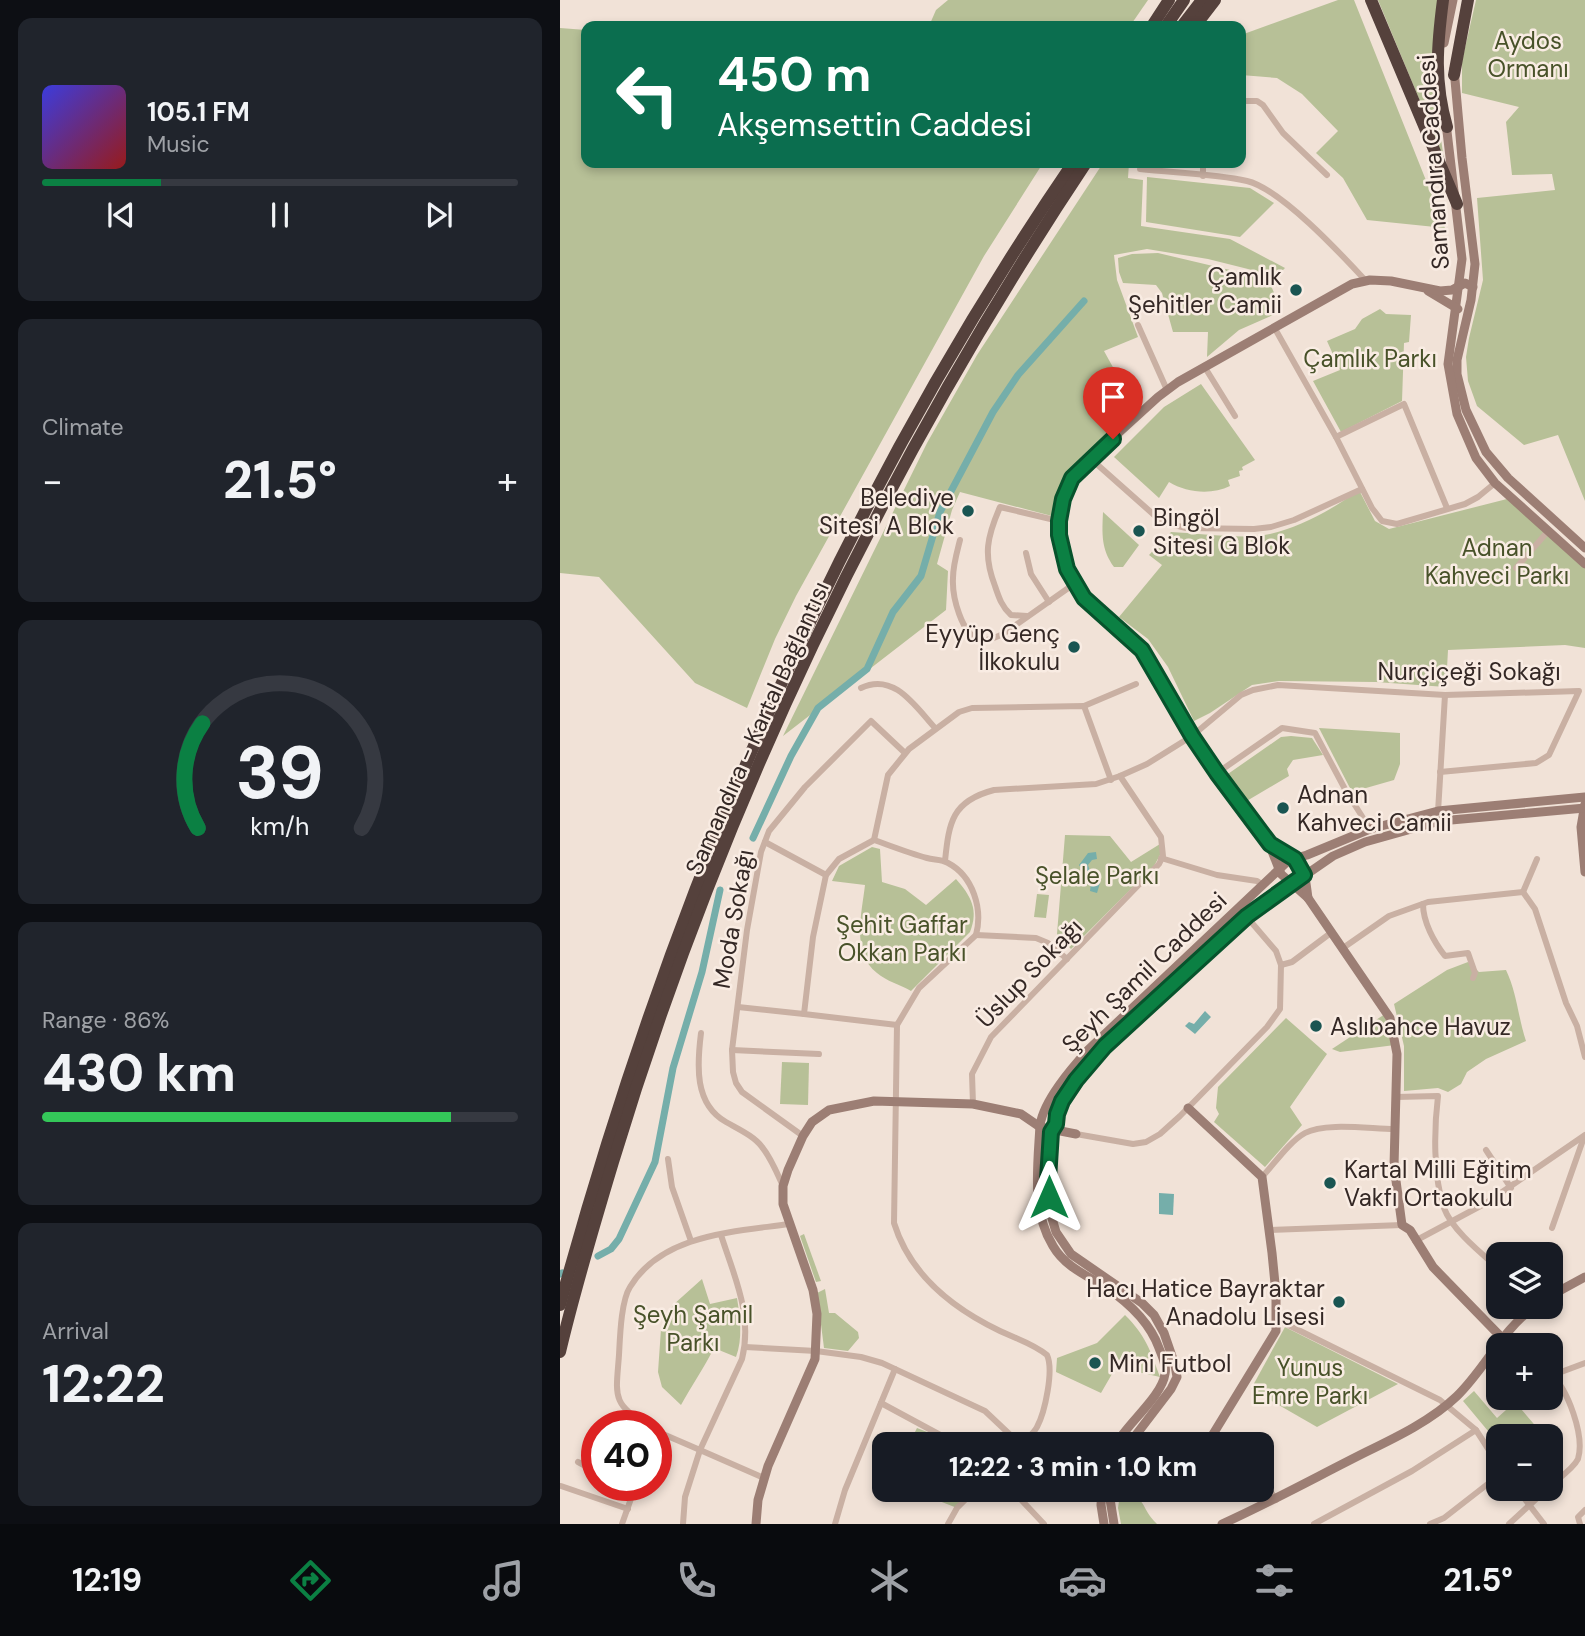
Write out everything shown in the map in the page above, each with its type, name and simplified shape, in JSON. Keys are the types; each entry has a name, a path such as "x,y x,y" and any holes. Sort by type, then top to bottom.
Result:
{"highway":[{"path":"1155,21 1169,0"},
{"path":"1169,21 1184,0"},
{"path":"1186,21 1202,0"},
{"path":"1199,21 1215,0"},
{"path":"1371,0 1457,204"},
{"path":"1443,0 1437,66 1438,98 1447,127"},
{"path":"1454,75 1466,0"},
{"path":"993,297 1016,240 1062,168"},
{"name":"Samandıra - Kartal Bağlantısı","path":"560,1305 618,1104 676,938 739,780 804,637 910,428 1070,168"},
{"name":"Samandıra - Kartal Bağlantısı","path":"560,1352 590,1241 651,1043 716,867 757,769 868,532 993,297 1083,168"},
{"path":"993,297 1028,260 1090,168"}],"street":[{"name":"Samandıra Caddesi","path":"1453,0 1445,37 1442,92 1462,259 1448,370 1457,414 1476,458 1495,483 1585,564"},
{"name":"Samandıra Caddesi","path":"1454,75 1475,264 1469,310 1459,347 1457,374 1466,410 1486,452 1508,478 1585,548"},
{"path":"1246,101 1263,104 1283,132 1327,176"},
{"path":"1203,168 1203,176"},
{"path":"1140,169 1249,181 1269,190 1338,251 1366,281"},
{"path":"1402,1225 1396,1191 1396,1049 1390,1018 1308,898 1290,884 1279,870 1270,844 1192,736 1142,650 1084,598 1074,584 1063,554 1059,521 1072,478 1167,390 1204,366 1352,284 1391,281 1440,291 1452,290 1468,283 1473,287"},
{"path":"1420,286 1461,310 1469,310"},
{"path":"1138,325 1167,390"},
{"path":"1274,327 1336,437 1376,516 1389,524 1397,524 1472,501 1495,483"},
{"path":"1204,366 1235,416"},
{"path":"1336,437 1404,404 1447,508"},
{"path":"1091,459 1162,522 1186,528 1270,527 1294,520 1362,489"},
{"path":"1029,616 1011,615 1003,608 988,566 986,553 990,531 1000,507 1059,521"},
{"path":"1516,568 1549,530"},
{"path":"960,540 954,569 953,594 962,620 973,637 991,639 1003,634 1074,584"},
{"path":"1026,553 1031,574 1049,602"},
{"path":"861,688 877,682 887,683 903,693 935,728"},
{"path":"874,840 888,775 905,753 959,712 972,708 1084,706 1136,684"},
{"path":"1578,691 1585,684"},
{"name":"Nurçiçeği Sokağı","path":"946,861 952,819 964,803 977,794 993,790 1096,784 1111,780 1146,764 1192,736 1241,695 1254,690 1278,685 1445,695 1578,691 1545,760 1440,772"},
{"path":"1439,816 1445,695"},
{"path":"1084,706 1111,780"},
{"name":"Moda Sokağı","path":"803,1136 742,1092 733,1072 732,1050 747,930 761,852 769,831 805,787 871,721 905,753"},
{"path":"1217,773 1282,728 1315,733 1370,829"},
{"path":"1120,776 1161,837 1161,858 1217,876 1257,881 1263,885"},
{"name":"Şeyh Şamil Caddesi","path":"1125,1432 1158,1390 1165,1377 1166,1367 1155,1337 1143,1319 1109,1289 1066,1263 1054,1248 1040,1212 1040,1127 1061,1083 1088,1050 1284,863 1370,829 1439,816 1585,797"},
{"path":"1585,807 1581,827 1585,872"},
{"name":"Şeyh Şamil Caddesi","path":"1138,1432 1171,1389 1177,1377 1175,1364 1170,1346 1154,1315 1142,1303 1071,1254 1062,1243 1051,1215 1048,1179 1054,1126 1062,1101 1076,1080 1105,1046 1247,916 1334,856 1439,816 1585,807"},
{"path":"1560,810 1577,819 1581,827"},
{"path":"804,1014 813,937 825,875 839,859 874,840 928,859 946,861 963,877 973,890 979,914 976,935 919,988 898,1025 894,1223 899,1239 910,1258 931,1285 952,1304 1047,1355 1051,1363 1043,1410 1032,1432"},
{"path":"765,842 825,875"},
{"path":"1270,844 1295,859 1304,875 1308,898"},
{"name":"Üslup Sokağı","path":"973,1104 972,1074 991,1037 1154,872 1161,858"},
{"path":"1523,892 1537,859"},
{"path":"1343,948 1389,916 1423,904 1523,892"},
{"path":"1523,892 1535,909 1566,1003 1577,1026 1585,1057"},
{"path":"1423,904 1423,914 1440,950 1445,956 1468,953 1475,973 1473,978"},
{"path":"756,1524 758,1500 764,1478 810,1373 816,1351 817,1314 813,1290 783,1204 783,1186 803,1136 812,1122 829,1111 874,1101 973,1104 999,1108 1030,1118 1040,1127 1054,1126 1076,1134 1133,1144 1146,1142 1160,1135 1188,1108 1267,1027 1280,1009 1281,965 1276,951 1247,916"},
{"path":"1281,965 1292,961 1332,932"},
{"path":"976,935 1036,938 1048,943 1067,960"},
{"path":"738,1007 898,1025"},
{"path":"701,1034 696,1065 699,1084 707,1104 719,1118 762,1145 783,1186"},
{"path":"732,1050 818,1054"},
{"path":"1396,1097 1438,1096 1433,1136 1444,1209 1451,1221 1486,1256"},
{"path":"1188,1108 1262,1177 1274,1266 1276,1331 1214,1432"},
{"path":"1030,1118 1044,1114 1052,1116 1054,1126"},
{"path":"1262,1177 1306,1132 1322,1128 1394,1129"},
{"path":"1415,1241 1511,1188 1585,1135"},
{"path":"1552,1228 1585,1135"},
{"path":"1486,1150 1511,1188"},
{"path":"668,1159 672,1187 691,1241"},
{"path":"627,1410 621,1405 616,1391 619,1350 629,1287 656,1259 691,1241 789,1224"},
{"path":"1268,1230 1402,1225 1410,1230 1433,1267 1497,1333"},
{"path":"683,1524 685,1497 700,1450 745,1347 743,1298 721,1235"},
{"path":"1563,1289 1585,1277"},
{"path":"1276,1319 1440,1400 1476,1430 1486,1445"},
{"path":"1509,1333 1522,1319"},
{"path":"745,1347 862,1357 895,1369 985,1411 1008,1432"},
{"path":"1226,1523 1390,1441 1457,1396 1486,1360"},
{"path":"1563,1370 1585,1363"},
{"path":"835,1524 845,1490 895,1369"},
{"path":"1563,1387 1576,1419 1582,1447 1577,1461 1563,1474"},
{"path":"881,1403 935,1432"},
{"path":"1314,1524 1412,1471 1476,1430"},
{"path":"672,1438 764,1478"},
{"path":"1577,1461 1585,1469"},
{"path":"1430,1524 1444,1518 1486,1485"},
{"path":"561,1486 628,1509"},
{"path":"622,1524 630,1501"},
{"path":"1527,1501 1544,1524"},
{"path":"1509,1524 1534,1501"},
{"path":"948,1524 963,1502"},
{"path":"1023,1502 1044,1524"},
{"path":"1101,1502 1104,1524"},
{"path":"1110,1502 1114,1524"},
{"path":"1580,1524 1578,1517 1585,1510"}],"green space":[{"path":"948,0 1148,0 1133,21 931,21 936,10"},
{"path":"1338,0 1354,0 1445,228 1367,220 1343,178 1316,153 1338,131 1302,94 1277,78 1246,75 1246,33"},
{"path":"1378,0 1440,0 1432,80 1444,159"},
{"name":"Aydos Ormanı","path":"1476,0 1585,0 1585,501 1558,435 1524,445 1477,406 1468,381 1466,357 1483,280 1477,198 1555,190 1552,174 1512,175 1506,122 1519,107 1462,93 1462,61"},
{"path":"560,28 581,30 581,168 1040,168 984,256 796,596 747,708 695,683 599,577 560,573"},
{"path":"1100,168 1129,168 1128,178 1143,180 1141,226 1230,239 1285,268 1273,280 1256,271 1208,259 1147,249 1114,255 1117,280 1138,337 1104,351 1136,409 1061,482 1052,516 960,492 952,510 937,564 948,571 946,610 783,736 927,443 977,355"},
{"path":"1147,177 1250,188 1274,203 1240,237 1146,222"},
{"path":"1158,253 1268,279 1282,311 1239,330 1207,357 1208,332 1173,332 1162,293 1156,285 1123,283 1118,258 1132,254"},
{"name":"Çamlık Parkı","path":"1380,309 1386,314 1411,315 1409,342 1404,343 1402,401 1341,432 1313,381 1340,370 1327,341 1355,329 1362,319"},
{"path":"1201,384 1255,460 1242,467 1240,476 1228,480 1230,486 1223,489 1184,489 1169,482 1159,498 1114,457 1164,407"},
{"name":"Adnan Kahveci Parkı","path":"1359,490 1375,521 1389,529 1507,499 1585,568 1585,648 1565,645 1448,650 1446,687 1376,682 1279,681 1252,685 1194,721 1168,667 1148,639 1119,617 1162,565 1149,555 1171,532 1260,536 1282,531 1316,516"},
{"path":"1103,512 1139,545 1123,567 1114,567 1107,554"},
{"path":"1319,728 1400,733 1400,764 1394,780 1352,792"},
{"path":"1281,737 1312,738 1323,755 1293,760 1287,769 1289,776 1245,802 1225,776"},
{"name":"Şelale Parkı","path":"1065,835 1110,836 1131,862 1160,844 1160,855 1154,866 1071,949 1057,934"},
{"name":"Şehit Gaffar Okkan Parkı","path":"872,847 880,849 882,882 905,889 926,905 956,879 972,904 974,917 970,932 911,991 881,976 869,965 864,955 860,932 865,885 832,881 839,866"},
{"path":"1037,894 1049,895 1046,918 1034,917"},
{"path":"1468,962 1479,972 1506,970 1513,987 1526,1041 1486,1059 1467,1072 1461,1084 1448,1092 1438,1088 1404,1091 1404,1046 1394,1004 1447,970"},
{"path":"1385,1014 1395,1045 1340,1052 1332,1049"},
{"path":"1286,1018 1327,1054 1290,1107 1302,1125 1265,1167 1214,1122 1219,1114 1216,1108 1218,1087"},
{"path":"782,1062 809,1063 808,1105 780,1104"},
{"path":"804,1234 821,1281 816,1282 800,1236"},
{"name":"Şeyh Şamil Parkı","path":"702,1279 710,1304 737,1298 740,1343 736,1357 714,1348 681,1405 662,1387 658,1372 661,1329 673,1305"},
{"path":"825,1289 829,1313 835,1313 858,1332 859,1338 848,1351 824,1348 817,1293"},
{"path":"1125,1315 1143,1337 1160,1377 1116,1367 1101,1393 1056,1372 1057,1358 1097,1343"},
{"name":"Yunus Emre Parkı","path":"1285,1327 1398,1384 1317,1427 1251,1389"},
{"path":"1474,1391 1486,1405 1486,1410 1490,1410 1497,1418 1506,1410 1522,1410 1534,1424 1486,1424 1486,1429 1463,1401"},
{"path":"942,1502 963,1502 957,1508"},
{"path":"1119,1502 1141,1502 1157,1524 1121,1524"}],"water":[{"path":"1096,852 1097,859 1088,865 1091,874 1100,883 1097,893 1090,891 1091,883 1079,865 1088,853"},
{"path":"1205,1011 1211,1017 1195,1034 1185,1026 1189,1022 1194,1024"},
{"path":"1159,1193 1174,1194 1173,1215 1159,1214"}],"waterway":[{"path":"753,838 791,756 818,708 867,669 893,612 921,576 940,512 993,412 1018,375 1084,301"},
{"path":"598,1256 611,1249 619,1239 655,1162 673,1068 702,972 720,890"}],"place":[{"name":"Çamlık Şehitler Camii","path":"1296,290"},
{"name":"Belediye Sitesi A Blok","path":"968,511"},
{"name":"Bingöl Sitesi G Blok","path":"1139,531"},
{"name":"Eyyüp Genç İlkokulu","path":"1074,647"},
{"name":"Adnan Kahveci Camii","path":"1283,808"},
{"name":"Aslıbahce Havuz","path":"1316,1026"},
{"name":"Kartal Milli Eğitim Vakfı Ortaokulu","path":"1330,1183"},
{"name":"Hacı Hatice Bayraktar Anadolu Lisesi","path":"1339,1302"},
{"name":"Mini Futbol","path":"1095,1363"}],"route":[{"path":"1049,1197 1051,1132 1062,1101 1076,1080 1105,1046 1247,916 1304,875 1295,859 1270,844 1217,773 1192,736 1150,660 1133,640 1084,598 1067,569 1059,535 1063,499 1072,478 1081,467 1113,439"}]}
